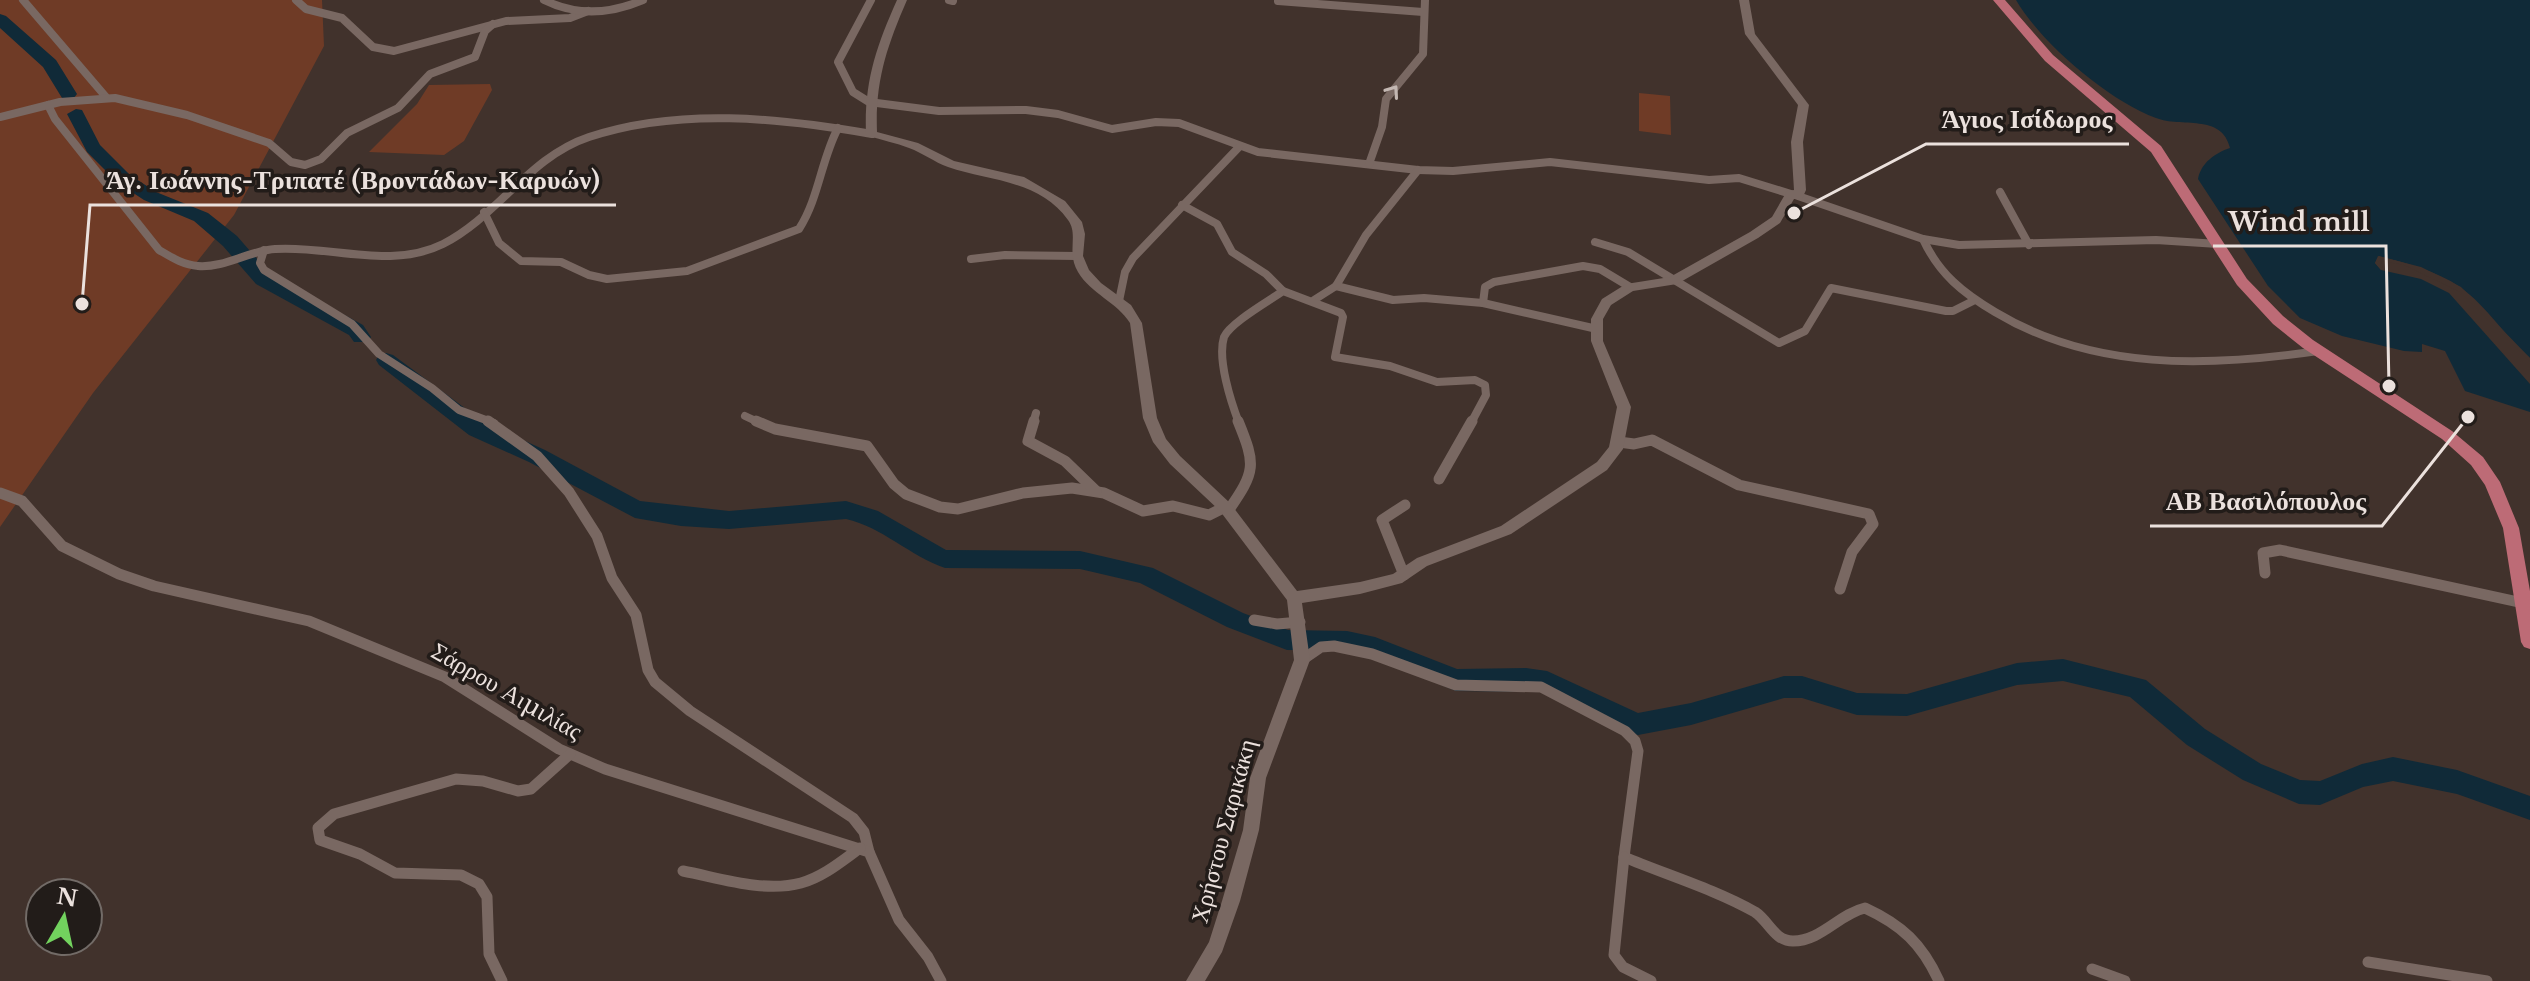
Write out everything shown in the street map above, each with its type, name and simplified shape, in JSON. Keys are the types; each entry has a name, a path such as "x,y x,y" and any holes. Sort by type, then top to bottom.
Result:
{"main road":[{"path":"902,0 874,66 869,102 872,134 914,146 951,164 1011,177 1041,190 1061,204 1076,222 1079,234 1077,256 1089,278 1127,308 1136,323 1150,418 1160,442 1226,509 1282,577 1294,598 1301,641"},
{"path":"1294,598 1373,585 1404,575 1422,562 1506,530 1597,470 1612,456 1619,442 1624,400 1602,357 1597,319 1606,302 1630,287 1673,281 1772,224 1801,186 1797,139 1804,105 1750,34 1744,0"},
{"path":"1999,0 2049,58 2156,149 2242,282 2285,326 2447,435 2481,466 2511,528 2530,642"},
{"path":"2005,0 2056,58 2162,147 2251,281 2258,297"},
{"name":"Χρήστου Σαρικάκη","path":"1195,981 1216,946 1231,901 1252,824 1258,778 1301,641"}],"street":[{"path":"23,0 102,97"},
{"path":"296,0 307,10 340,16 360,39 381,50 402,50 493,24 526,18 570,18 588,11"},
{"path":"544,0 588,11 618,10 643,0"},
{"path":"871,0 838,62 852,90 859,99 869,102 939,111 1035,111 1112,129 1156,122 1179,123 1258,152 1418,170 1453,171 1550,162 1697,179 1739,178 1923,239 1959,245 2156,240 2218,244"},
{"path":"1369,164 1382,127 1386,99 1423,54 1425,0"},
{"path":"1278,1 1423,12"},
{"path":"0,117 60,102 102,97 187,115 269,143 294,164 311,164 321,159 347,133 398,108 430,74 475,57 485,31 493,24"},
{"path":"48,105 55,119 159,250 175,260 196,266 216,265 259,251 421,251 446,243 549,155 586,138 624,127 721,118 872,134"},
{"path":"484,212 499,243 523,262 561,262 589,275 607,279 687,271 799,229 814,203 826,148 838,128"},
{"path":"1119,301 1128,266 1239,147"},
{"path":"1314,300 1336,286 1366,235 1418,170"},
{"path":"2000,192 2029,245"},
{"path":"1182,205 1217,224 1232,252 1263,271 1283,291 1337,310 1343,317 1333,353 1335,357 1390,366 1437,382 1478,380 1485,385 1486,395 1439,479"},
{"path":"1923,239 1943,276 1975,300 2043,338 2127,356 2203,361 2291,356 2318,351"},
{"path":"1595,242 1628,252 1779,343 1805,331 1827,291 1836,287 1946,311 1953,311 1975,300"},
{"path":"259,251 264,270 345,319 366,336 379,354 459,410 495,423 537,456 569,492 597,536 612,578 636,615 648,670 655,682 690,711 853,818 864,832 865,850 899,920 928,957 941,981"},
{"path":"971,259 1005,255 1077,256"},
{"path":"1483,303 1485,287 1494,282 1578,266 1600,269 1630,287"},
{"path":"1336,286 1400,301 1424,298 1483,303 1597,329"},
{"path":"745,416 775,429 867,446 894,484 906,494 940,507 958,509 1023,493 1058,489 1096,491 1143,511 1173,506 1209,515 1226,509 1248,483 1252,456 1226,389 1224,338 1232,327 1283,291"},
{"path":"1036,413 1028,441 1065,461 1096,491"},
{"path":"1619,442 1634,444 1652,440 1739,485 1869,514 1873,524 1852,552 1840,589"},
{"name":"Σάρρου Αιμιλίας","path":"0,493 22,501 51,537 88,560 154,586 309,621 384,649 445,677 570,754 675,793 865,850"},
{"path":"1404,575 1382,520 1405,505"},
{"path":"2265,573 2263,553 2280,550 2523,603"},
{"path":"1254,620 1277,624 1301,641 1372,654 1456,685 1532,684 1625,731 1635,741 1638,751 1614,955 1623,967 1651,981"},
{"path":"502,981 489,954 487,897 479,884 461,875 395,873 360,854 320,840 318,828 334,814 456,779 483,781 518,791 531,789 570,754"},
{"path":"683,871 750,882 795,884 817,876 865,850"},
{"path":"1624,857 1759,915 1777,937 1785,940 1821,935 1841,914 1865,908 1903,926 1914,935 1929,957 1939,981"},
{"path":"2368,962 2487,981"},
{"path":"2092,969 2125,981"}],"shaded area":[{"path":"0,0 322,0 324,46 234,215 93,393 0,527"},
{"path":"490,84 492,90 464,141 444,155 369,152 417,104 429,85"},
{"path":"1639,93 1670,96 1671,135 1639,131"}],"water":[{"path":"2016,0 2530,0 2530,358 2479,303 2451,281 2421,268 2379,256 2375,263 2381,270 2421,279 2449,293 2530,384 2530,412 2465,391 2445,351 2422,344 2422,352 2404,351 2342,336 2300,318 2268,286 2198,179 2210,159 2230,148 2226,137 2210,126 2156,118 2118,98 2059,52"}],"pier":[{"path":"2378,256 2421,267 2461,287 2530,358 2530,362 2460,292 2404,265 2381,261 2381,270 2375,263"}],"waterway":[{"path":"0,19 50,64 68,94"},
{"path":"76,114 93,148 124,179 150,196 201,217 230,241 263,279 356,330 361,337"},
{"path":"386,360 477,429 537,456 635,509 681,517 729,520 813,510 846,510 883,524 945,559 1080,560 1145,575 1235,620 1287,640 1347,641 1375,647 1456,680 1526,679 1547,682 1625,721 1638,724 1691,714 1784,687 1802,687 1857,704 1907,705 2017,674 2063,670 2137,688 2196,737 2252,772 2299,792 2320,793 2362,776 2393,769 2457,782 2530,808"}],"place":[{"name":"Άγιος Ισίδωρος","path":"1794,213"},
{"name":"Άγ. Ιωάννης-Τριπατέ (Βροντάδων-Καρυών)","path":"82,304"},
{"name":"Wind mill","path":"2389,386"},
{"name":"ΑΒ Βασιλόπουλος","path":"2468,417"}]}
